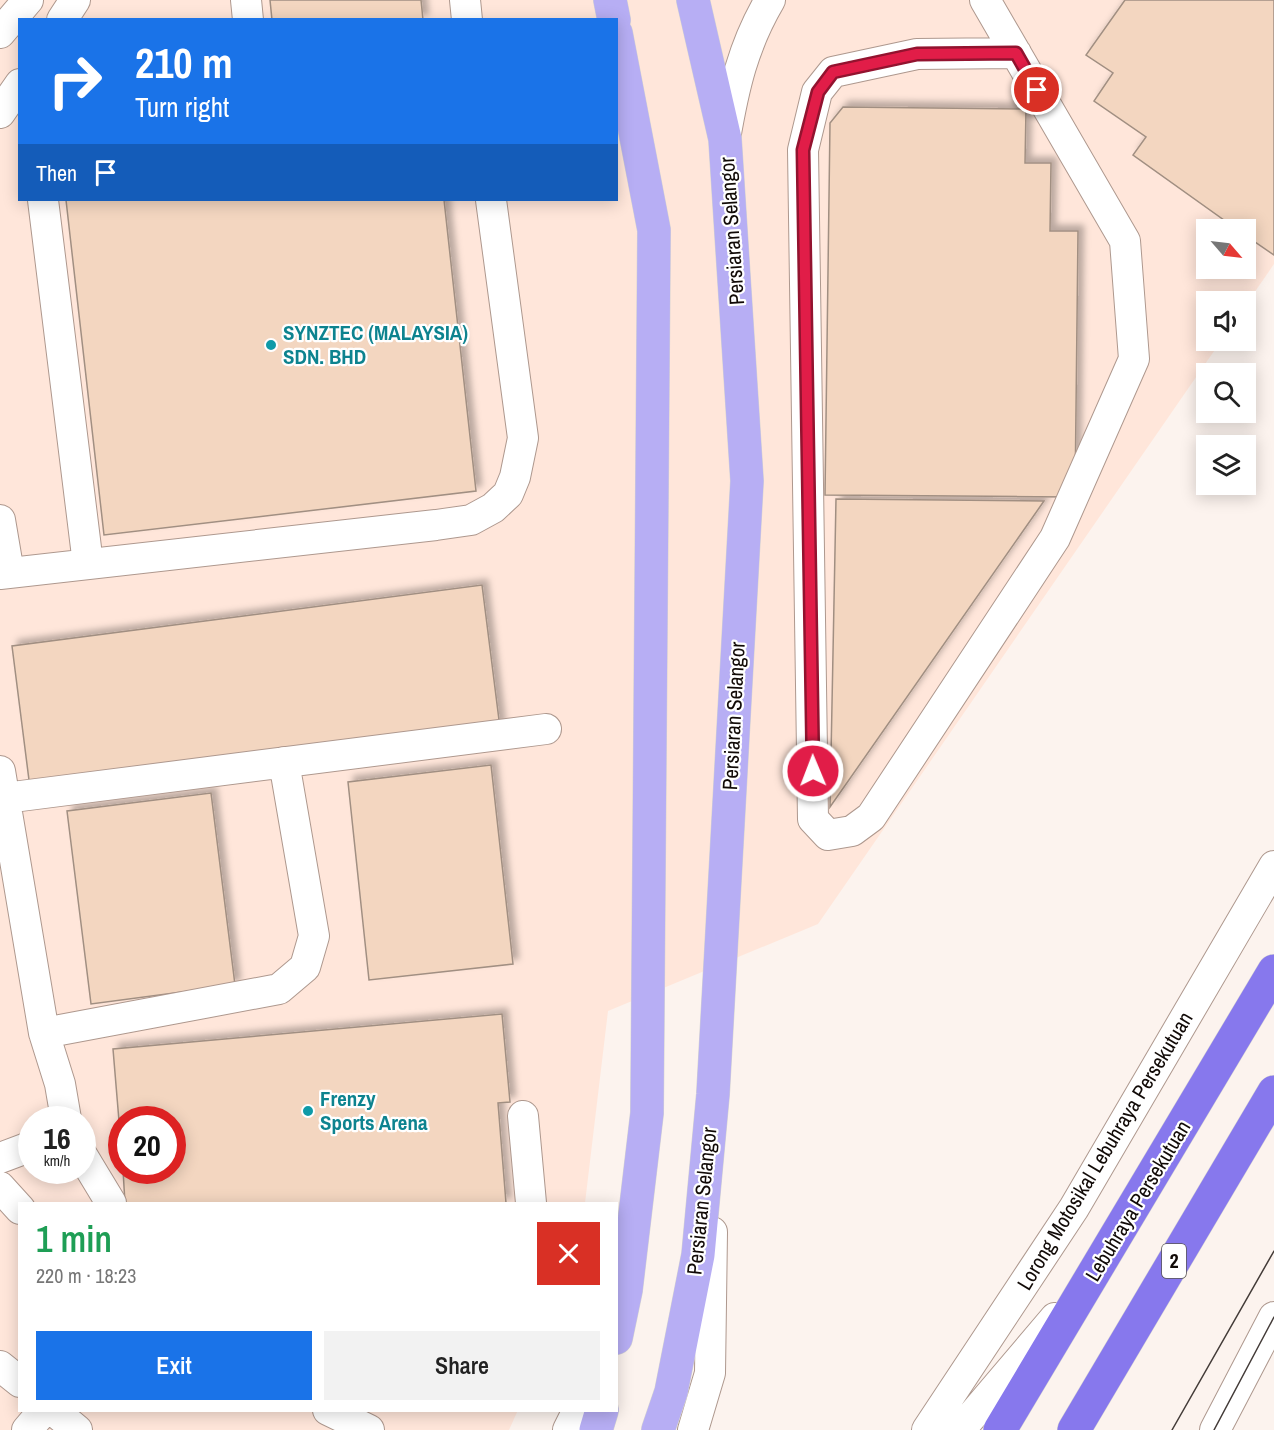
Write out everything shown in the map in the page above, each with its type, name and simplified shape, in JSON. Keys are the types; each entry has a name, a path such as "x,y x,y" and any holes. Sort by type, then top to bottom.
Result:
{"highway":[{"name":"Lebuhraya Persekutuan","path":"1000,1430 1274,971"},
{"name":"2","path":"1074,1430 1274,1092"}],"main road":[{"path":"610,0 614,18"},
{"name":"Persiaran Selangor","path":"658,1430 671,1392 698,1255 713,1095 747,481 725,139 693,0"},
{"path":"618,43 654,230 646,1113 618,1324"},
{"path":"596,1430 601,1412"}],"street":[{"path":"0,33 28,0"},
{"path":"63,18 75,0"},
{"path":"246,0 248,18"},
{"path":"465,0 467,18"},
{"path":"725,139 736,76 752,31 770,0"},
{"path":"985,0 1016,53 1125,241 1134,359 1055,538 871,818 852,831 828,835 813,819 803,150 818,92 833,72 917,54 1016,53"},
{"path":"7,115 18,89"},
{"path":"43,201 88,564"},
{"path":"0,520 5,573 436,525 471,520 493,508 508,494 515,477 523,438 491,201"},
{"path":"64,1106 60,1084 44,1034 2,784 284,762 546,729"},
{"path":"44,1034 279,989 305,967 314,936 284,762"},
{"name":"Lorong Motosikal Lebuhraya Persekutuan","path":"939,1427 1074,1208 1274,866"},
{"path":"693,1430 710,1373 713,1095"},
{"path":"523,1116 531,1202"},
{"path":"0,1158 18,1151"},
{"path":"96,1178 110,1202"},
{"path":"0,1187 18,1207"},
{"path":"939,1427 1095,1273"},
{"path":"1215,1430 1274,1317"},
{"path":"0,1366 18,1380"},
{"path":"27,1430 42,1412"},
{"path":"55,1412 77,1430"},
{"path":"332,1412 369,1430"},
{"path":"568,1430 577,1412"}],"shaded area":[{"path":"0,0 1274,0 1274,264 1255,291 1196,291 1196,351 1214,351 1206,363 1196,363 1196,377 818,924 608,1011 585,1202 18,1202 18,1412 517,1412 509,1430 0,1430"}],"building":[{"path":"270,0 421,0 423,18 272,18"},
{"path":"1125,0 1274,0 1274,255 1256,243 1256,219 1223,219 1133,155 1146,137 1094,101 1113,73 1086,55"},
{"path":"843,107 1026,109 1025,163 1051,163 1050,231 1078,231 1075,497 825,495 830,123"},
{"name":"SYNZTEC (MALAYSIA) SDN. BHD","path":"66,201 444,201 476,491 104,535"},
{"path":"836,499 1044,501 830,807"},
{"path":"482,585 500,728 30,788 12,646"},
{"path":"491,765 513,964 369,980 348,782"},
{"path":"211,793 235,985 91,1004 67,811"},
{"name":"Frenzy Sports Arena","path":"502,1014 510,1102 498,1103 506,1202 125,1202 124,1184 186,1184 186,1106 118,1106 113,1049"}],"tram line":[{"path":"1172,1430 1274,1251"},
{"path":"1214,1430 1274,1317"}],"place":[{"name":"SYNZTEC (MALAYSIA) SDN. BHD","path":"271,345"},
{"name":"Frenzy Sports Arena","path":"308,1111"}],"route":[{"path":"813,771 803,150 818,92 833,72 917,54 1016,53 1037,90"}]}
